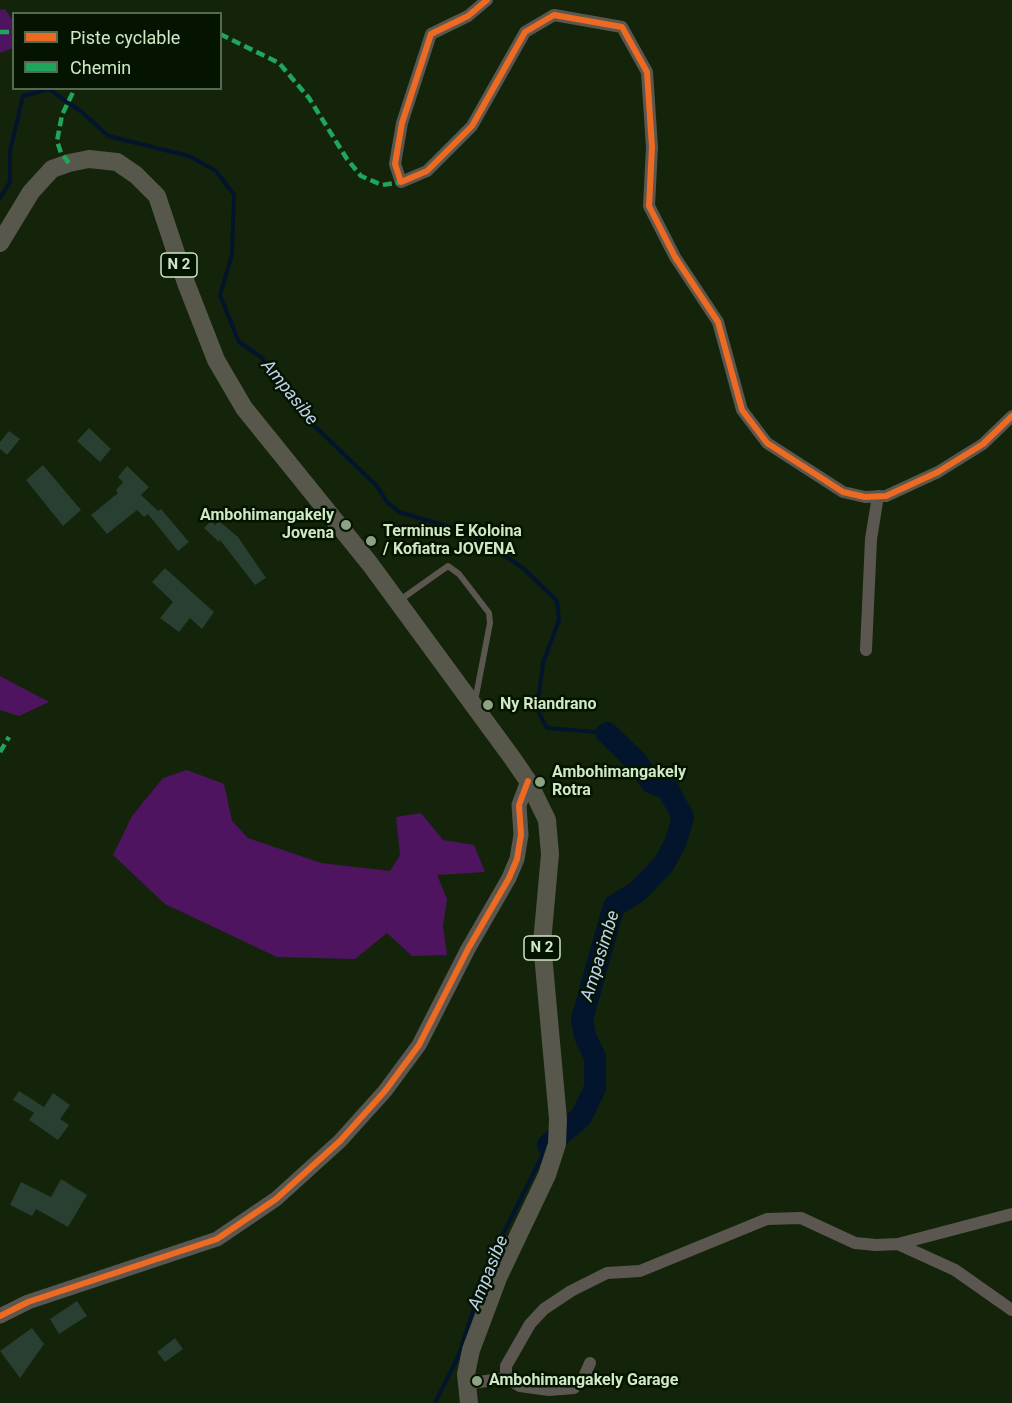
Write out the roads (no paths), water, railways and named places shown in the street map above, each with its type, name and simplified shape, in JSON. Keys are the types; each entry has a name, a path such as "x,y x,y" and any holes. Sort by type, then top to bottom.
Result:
{"main road":[{"name":"N 2","path":"0,243 31,192 52,169 89,159 117,162 136,175 157,196 182,274 216,360 244,408 325,506 398,602 528,781 549,826 550,854 542,943 558,1119 557,1144 547,1175 498,1278 471,1350 466,1384 469,1403"}],"street":[{"path":"488,0 468,16 431,34 402,123 395,164 401,182 427,171 472,126 525,32 554,15 622,27 647,72 652,147 649,206 675,257 718,322 742,410 767,443 843,492 865,497 886,496 938,472 983,444 1012,416"},
{"path":"866,650 871,539 878,496"},
{"path":"0,1316 28,1302 217,1239 276,1199 340,1141 385,1091 419,1045 468,949 509,878 517,859 521,835 519,805 528,781"},
{"path":"506,1378 506,1366 530,1324 544,1309 607,1273 640,1270 767,1219 801,1218 855,1243 898,1244 1012,1214"},
{"path":"898,1244 955,1270 1012,1310"},
{"path":"466,1384 506,1378 520,1386 549,1390 574,1388 584,1377 590,1363"}],"lane":[{"path":"398,602 448,566 459,574 489,613 490,623 474,708"}],"waterway":[{"name":"Ampasibe","path":"0,198 10,182 10,151 23,96 45,90"},
{"name":"Ampasibe","path":"50,90 83,113 108,136 189,156 216,171 234,195 232,255 220,295 239,342 261,357 300,412 377,486 387,502 399,512 467,532 487,543 524,569 557,601 559,620 543,663 537,709 547,728 607,733"},
{"name":"Ampasimbe","path":"548,1145 581,1117 595,1088 595,1057 585,1036 582,1019 614,906 637,892 664,864 676,841 683,817 668,789 651,782 635,760 607,733"},
{"name":"Ampasibe","path":"435,1403 458,1357 489,1262 547,1146"}],"place":[{"name":"Ambohimangakely Jovena","path":"346,525"},
{"name":"Terminus E Koloina / Kofiatra JOVENA","path":"371,541"},
{"name":"Ny Riandrano","path":"488,705"},
{"name":"Ambohimangakely Rotra","path":"540,782"},
{"name":"Ambohimangakely Garage","path":"477,1381"}]}
